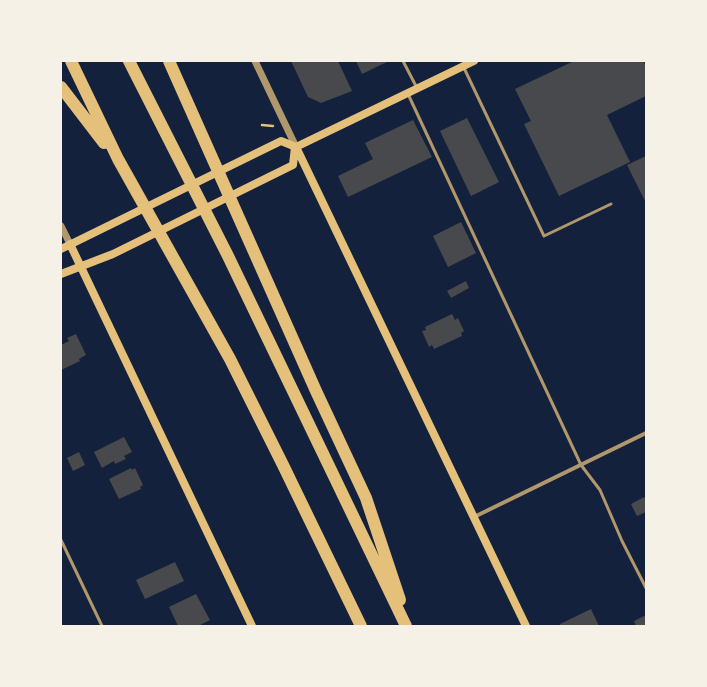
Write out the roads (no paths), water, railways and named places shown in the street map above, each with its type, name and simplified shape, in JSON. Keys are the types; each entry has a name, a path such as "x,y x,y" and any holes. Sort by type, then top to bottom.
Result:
{"highway":[{"path":"71,61 118,159 241,380 361,626"},
{"path":"129,61 228,256 406,626"},
{"path":"169,61 313,384 366,498 409,626"},
{"path":"61,87 118,159"}],"main road":[{"path":"296,147 474,61"},
{"path":"61,249 281,141 296,147 526,626"},
{"path":"61,274 113,254 293,165 296,147"},
{"path":"70,244 250,626"}],"street":[{"path":"255,61 296,147"},
{"path":"61,226 70,244"},
{"path":"474,517 646,433"}],"lane":[{"path":"403,61 417,88"},
{"path":"463,66 544,236 611,204"},
{"path":"408,92 581,465 600,490 622,541 646,588"},
{"path":"61,540 102,626"}]}
